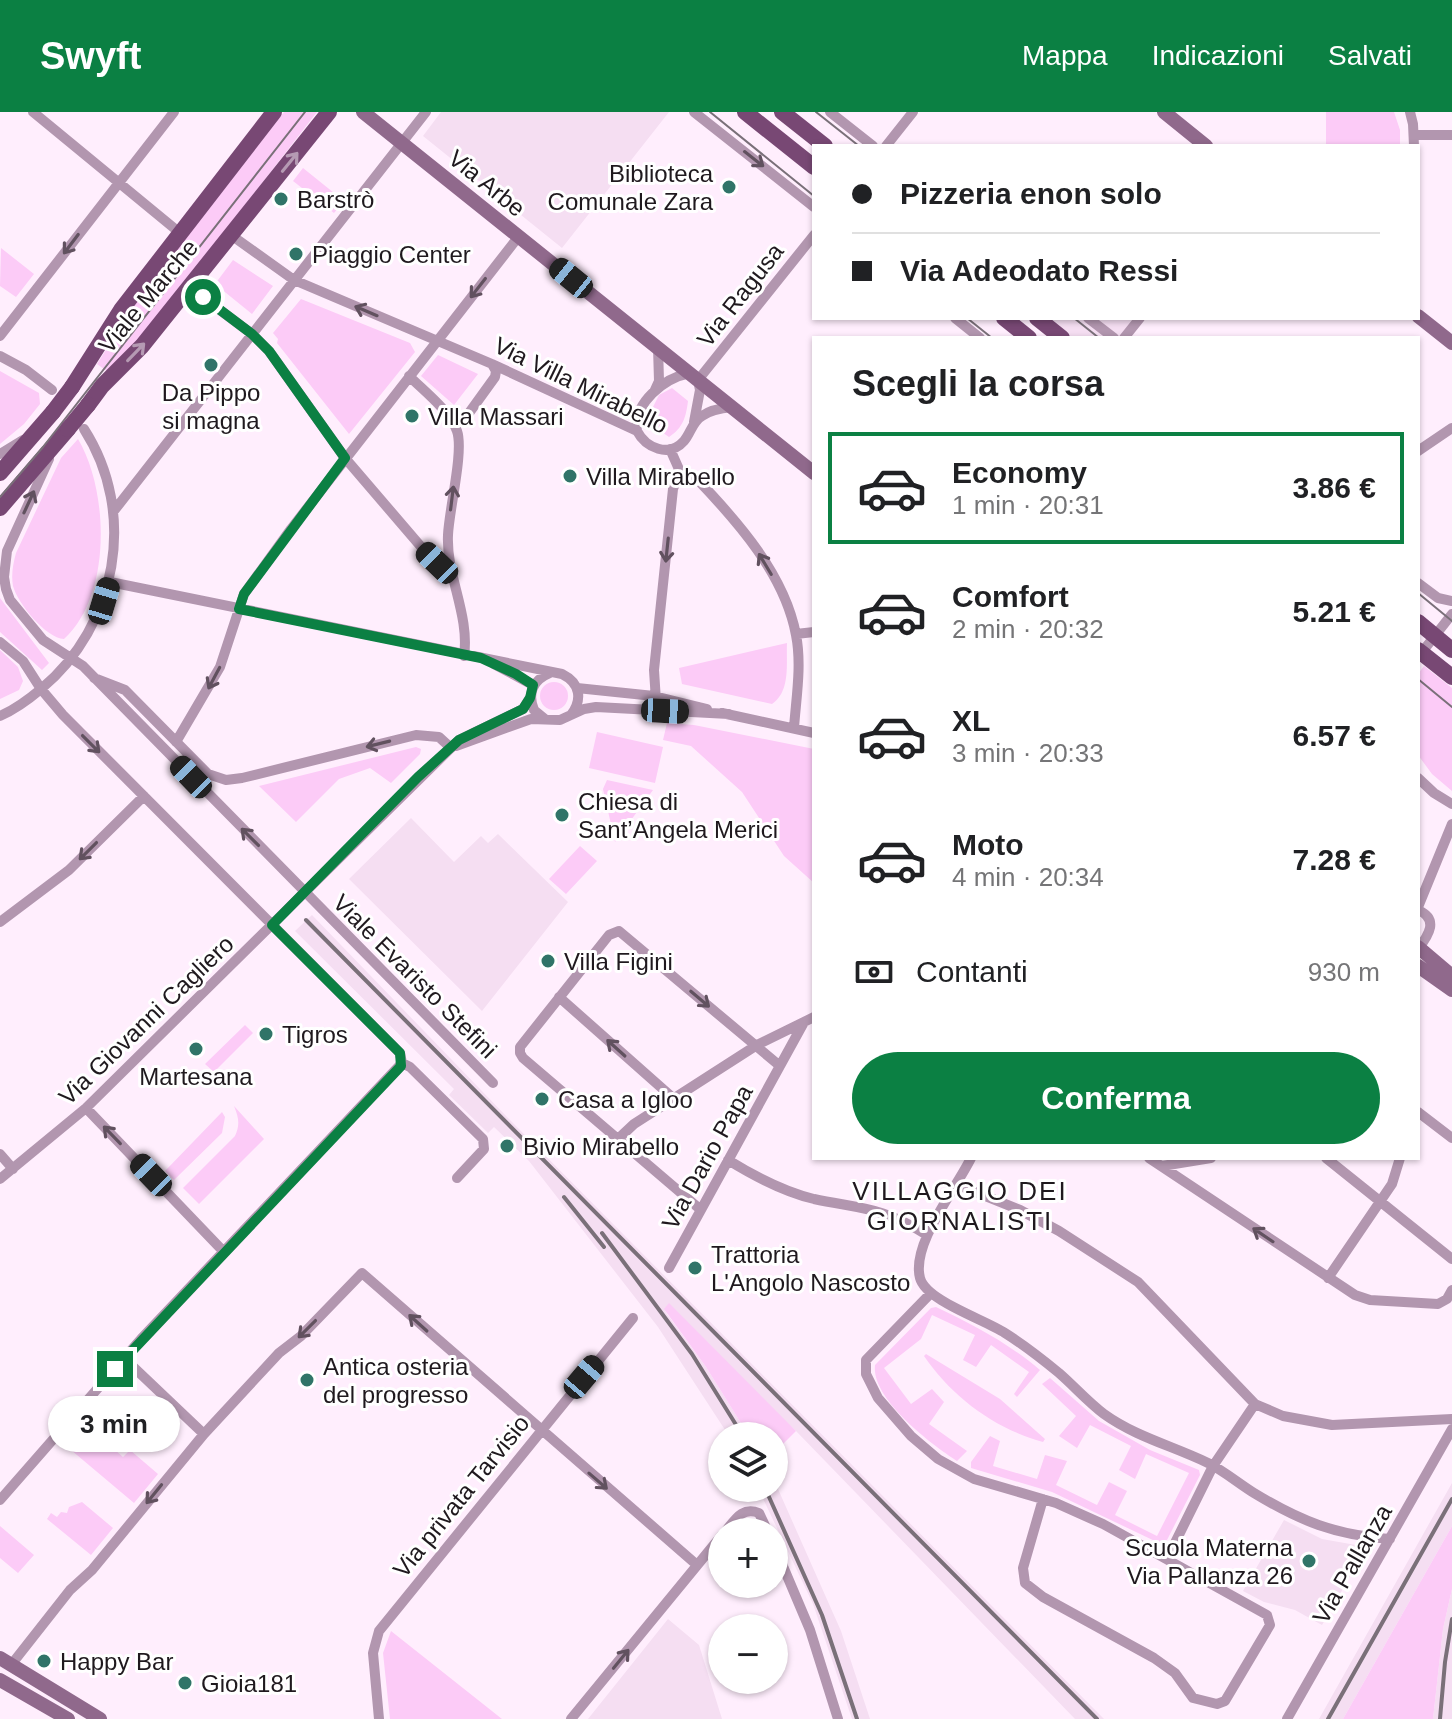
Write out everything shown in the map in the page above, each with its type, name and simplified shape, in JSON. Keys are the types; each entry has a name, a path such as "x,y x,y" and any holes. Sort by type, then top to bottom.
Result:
{"main road":[{"name":"Viale Marche","path":"0,473 72,387 121,310 274,112"},
{"name":"Viale Marche","path":"0,508 55,446 76,429 88,405 109,378 142,346 329,112"},
{"path":"745,112 812,165"},
{"path":"782,112 822,144"},
{"path":"1006,320 1026,336"},
{"path":"1040,320 1060,336"},
{"path":"1420,624 1452,650"},
{"path":"1420,654 1452,677"}],"street":[{"path":"33,112 180,233"},
{"path":"0,336 174,112"},
{"name":"Via Arbe","path":"363,112 812,471"},
{"path":"113,512 426,112"},
{"path":"694,112 812,205"},
{"path":"830,112 870,144"},
{"path":"888,144 913,112"},
{"path":"1164,112 1204,144"},
{"path":"1410,112 1414,140 1452,135"},
{"name":"Via Villa Mirabello","path":"231,235 294,280 492,364 637,431 653,448 670,449 682,476"},
{"path":"176,742 220,667 244,594 345,458 519,236"},
{"name":"Via Ragusa","path":"694,377 812,237"},
{"path":"189,287 252,334 269,351 345,458 423,549 451,576"},
{"path":"1420,318 1452,343"},
{"path":"958,320 978,336"},
{"path":"1091,320 1111,336"},
{"path":"1126,336 1138,320"},
{"path":"653,394 659,381 658,347"},
{"path":"0,356 26,370 52,390"},
{"path":"449,418 459,420 469,413 495,377 492,364"},
{"path":"409,376 449,418 459,441 448,534 451,576 466,641 464,656"},
{"path":"637,431 637,414 653,394 676,376 694,377 700,390 693,424"},
{"path":"670,449 683,442 703,414 732,407"},
{"path":"1420,450 1452,428"},
{"path":"0,716 17,708 41,689 72,658 96,620 110,582 113,512 106,470 76,429"},
{"path":"0,454 35,433"},
{"name":"Viale Evaristo Stefini","path":"55,446 7,551 4,577 10,600 43,640 72,658 92,677 493,1083"},
{"path":"659,711 654,696 654,670 673,489 682,476 690,475 744,533 782,594 796,634 794,728"},
{"path":"110,582 464,656 521,664 568,677 577,688 578,702 571,715"},
{"path":"1420,584 1438,598 1452,601"},
{"path":"1420,652 1452,614"},
{"path":"796,634 812,632"},
{"path":"0,642 23,661 41,689 144,796 400,1053 402,1063"},
{"path":"481,658 533,685"},
{"path":"550,673 533,685 530,698 534,710 545,719 560,720 596,707 729,714"},
{"path":"92,677 125,690 208,774 226,780 416,735 439,737 451,748"},
{"path":"577,688 654,696 812,732"},
{"name":"Via Giovanni Cagliero","path":"0,1179 86,1108 451,748 466,735 523,709 530,698"},
{"name":"Via Giovanni Cagliero","path":"451,748 531,719 545,719"},
{"path":"1420,780 1452,804"},
{"path":"0,922 69,870 144,796"},
{"path":"1420,904 1452,824"},
{"path":"1420,911 1432,924 1427,939 1420,946"},
{"path":"618,1139 627,1129 757,1045 619,931 609,935 519,1051 523,1058 701,1210"},
{"path":"1420,950 1452,976"},
{"path":"1420,967 1452,990"},
{"path":"559,997 673,1098"},
{"name":"Via Dario Papa","path":"780,1066 757,1045 812,1018"},
{"name":"Via Dario Papa","path":"669,1268 803,1024"},
{"path":"402,1063 410,1067 486,1145 457,1178"},
{"path":"0,1500 124,1358 402,1063"},
{"path":"86,1108 224,1252"},
{"path":"1420,1114 1452,1138"},
{"path":"0,1154 13,1169"},
{"path":"728,1160 797,1194 880,1211 907,1222 927,1235"},
{"path":"970,1160 927,1235 919,1276 931,1293 1019,1342 1104,1414 1142,1437 1213,1466 1282,1510 1312,1524 1348,1535 1390,1539"},
{"path":"1152,1160 1362,1299 1433,1304 1443,1302 1452,1290"},
{"path":"1162,1166 1199,1160"},
{"path":"1328,1160 1452,1259"},
{"path":"1328,1278 1392,1184 1399,1160"},
{"path":"958,1185 1020,1210 1059,1231 1138,1282 1255,1404 1283,1416 1332,1425 1452,1419"},
{"path":"100,1719 6,1662 70,1590 92,1570 204,1434 279,1353 301,1336 362,1273 697,1565"},
{"path":"931,1293 867,1358 865,1368 871,1386 898,1421 938,1459 974,1479 1043,1499 1103,1524 1269,1617 1270,1625 1231,1695 1217,1704 1193,1698 1175,1673 1154,1658 1043,1597 1025,1583 1023,1568 1043,1499"},
{"name":"Via privata Tarvisio","path":"379,1719 373,1653 379,1631 539,1430 633,1318"},
{"path":"124,1358 204,1434"},
{"path":"1167,1559 1213,1466 1255,1404"},
{"name":"Via Pallanza","path":"1287,1719 1452,1429"},
{"path":"737,1518 742,1512 759,1513 761,1518"},
{"path":"571,1719 708,1552"},
{"path":"788,1578 810,1630 838,1719"},
{"path":"0,1680 68,1719"}],"shaded area":[{"path":"284,112 317,112 156,320 108,372 97,364 137,301"},
{"path":"441,112 669,112 562,248 423,136"},
{"path":"1326,112 1394,112 1400,130 1400,144 1326,144"},
{"path":"303,168 344,201 334,213 293,181"},
{"path":"1,248 34,274 16,297 0,286"},
{"path":"233,260 273,286 252,314 215,284"},
{"path":"301,299 410,343 415,352 349,434 277,343 278,339 273,333"},
{"path":"1043,320 1134,320 1122,336 1063,336"},
{"path":"438,355 478,374 454,405 421,376"},
{"path":"0,371 39,393 40,404 24,424 0,444"},
{"path":"672,388 688,401 683,422 669,437 646,421 659,395"},
{"path":"78,439 96,486 101,542 91,597 80,620 64,639 41,627 27,610 13,586 12,574 16,553 61,458"},
{"path":"0,598 49,663 42,670 0,632"},
{"path":"787,643 785,685 772,704 682,684 679,668"},
{"path":"0,650 18,667 23,681 19,690 0,699"},
{"path":"1424,666 1452,688 1452,791 1432,774 1420,758 1420,671"},
{"path":"554,682 564,686 568,696 564,706 554,710 544,706 540,696 544,686"},
{"path":"667,723 694,725 812,749 812,881 784,856 742,792 691,746 663,740"},
{"path":"597,732 663,747 655,783 589,768"},
{"path":"416,747 421,749 420,754 391,783 370,768 339,779 296,822 259,786"},
{"path":"607,780 653,790 615,842 603,789"},
{"path":"411,818 454,862 481,836 488,843 498,834 568,902 482,1011 349,879"},
{"path":"580,846 597,861 566,894 549,879"},
{"path":"312,915 507,1117 1104,1719 1075,1719 788,1422 664,1310 706,1367 740,1422 720,1422 658,1327 529,1161 494,1127 488,1133 449,1095 454,1089 295,931"},
{"path":"245,1025 253,1033 214,1072 205,1064"},
{"path":"234,1106 264,1139 199,1204 183,1188 235,1136 238,1121"},
{"path":"222,1112 225,1117 222,1133 174,1180 165,1171"},
{"path":"669,1303 787,1422 740,1422 664,1309"},
{"path":"936,1307 990,1335 1040,1370 1017,1397 1014,1394 1029,1372 991,1345 976,1367 963,1360 975,1335 932,1315 921,1339 884,1368 911,1404 932,1389 944,1402 929,1424 967,1451 957,1461 933,1444 892,1406 876,1378 875,1365 931,1308"},
{"path":"926,1354 1000,1399 1045,1439 1043,1442 1008,1429 976,1410 935,1371 924,1356"},
{"path":"1050,1378 1099,1421 1150,1450 1199,1470 1200,1475 1167,1540 1159,1543 1052,1492 971,1468 971,1462 990,1436 1000,1441 993,1466 1037,1479 1045,1455 1067,1461 1056,1485 1097,1505 1109,1482 1127,1491 1115,1515 1157,1536 1189,1473 1146,1454 1135,1479 1119,1470 1131,1446 1090,1425 1077,1448 1059,1436 1076,1416 1042,1384"},
{"path":"788,1423 796,1431 788,1439"},
{"path":"80,1425 86,1430 89,1427 123,1457 130,1450 158,1474 134,1503 71,1450 78,1441 71,1435"},
{"path":"1452,1483 1452,1526 1343,1719 1319,1719"},
{"path":"82,1502 113,1528 91,1555 47,1519 51,1513 57,1517 61,1512 67,1513 69,1507"},
{"path":"765,1502 784,1502 841,1631 870,1719 852,1719 813,1604 788,1551 788,1518 772,1518"},
{"name":"Scuola Materna Via Pallanza 26","path":"1284,1520 1322,1539 1367,1547 1322,1625 1295,1610 1264,1602 1243,1591"},
{"path":"0,1526 34,1555 18,1573 0,1558"},
{"path":"1452,1526 1452,1589 1443,1629 1433,1719 1343,1719"},
{"path":"1452,1589 1452,1719 1433,1719 1443,1629"},
{"path":"668,1619 699,1645 708,1674 708,1694 714,1694 722,1719 588,1719"},
{"path":"391,1631 502,1719 390,1719 383,1653"}],"tram line":[{"path":"0,497 43,447 305,112"},
{"path":"710,112 812,194"},
{"path":"816,112 856,144"},
{"path":"970,320 990,336"},
{"path":"1076,320 1096,336"},
{"path":"1420,595 1452,621"},
{"path":"1420,681 1452,707"}],"railway":[{"path":"306,920 1097,1719"},
{"path":"564,1197 604,1247"},
{"path":"602,1233 692,1354 734,1422"},
{"path":"1328,1719 1452,1499"},
{"path":"771,1502 822,1615 857,1719"},
{"path":"1440,1719 1452,1619"}],"place":[{"name":"Biblioteca Comunale Zara","path":"729,187"},
{"name":"Barstrò","path":"281,199"},
{"name":"Piaggio Center","path":"296,254"},
{"name":"Da Pippo si magna","path":"211,365"},
{"name":"Villa Massari","path":"412,416"},
{"name":"Villa Mirabello","path":"570,476"},
{"name":"Chiesa di Sant’Angela Merici","path":"562,815"},
{"name":"Villa Figini","path":"548,961"},
{"name":"Tigros","path":"266,1034"},
{"name":"Martesana","path":"196,1049"},
{"name":"Casa a Igloo","path":"542,1099"},
{"name":"Bivio Mirabello","path":"507,1146"},
{"name":"Trattoria L'Angolo Nascosto","path":"695,1268"},
{"name":"Antica osteria del progresso","path":"307,1380"},
{"name":"Scuola Materna Via Pallanza 26","path":"1309,1561"},
{"name":"Happy Bar","path":"44,1661"},
{"name":"Gioia181","path":"185,1683"}],"district":[{"name":"VILLAGGIO DEI GIORNALISTI","path":"960,1206"}],"route":[{"path":"115,1369 401,1066 400,1053 272,925 418,777 459,740 523,709 533,685 529,680 481,658 239,609 244,594 345,458 269,351 203,297"}]}
